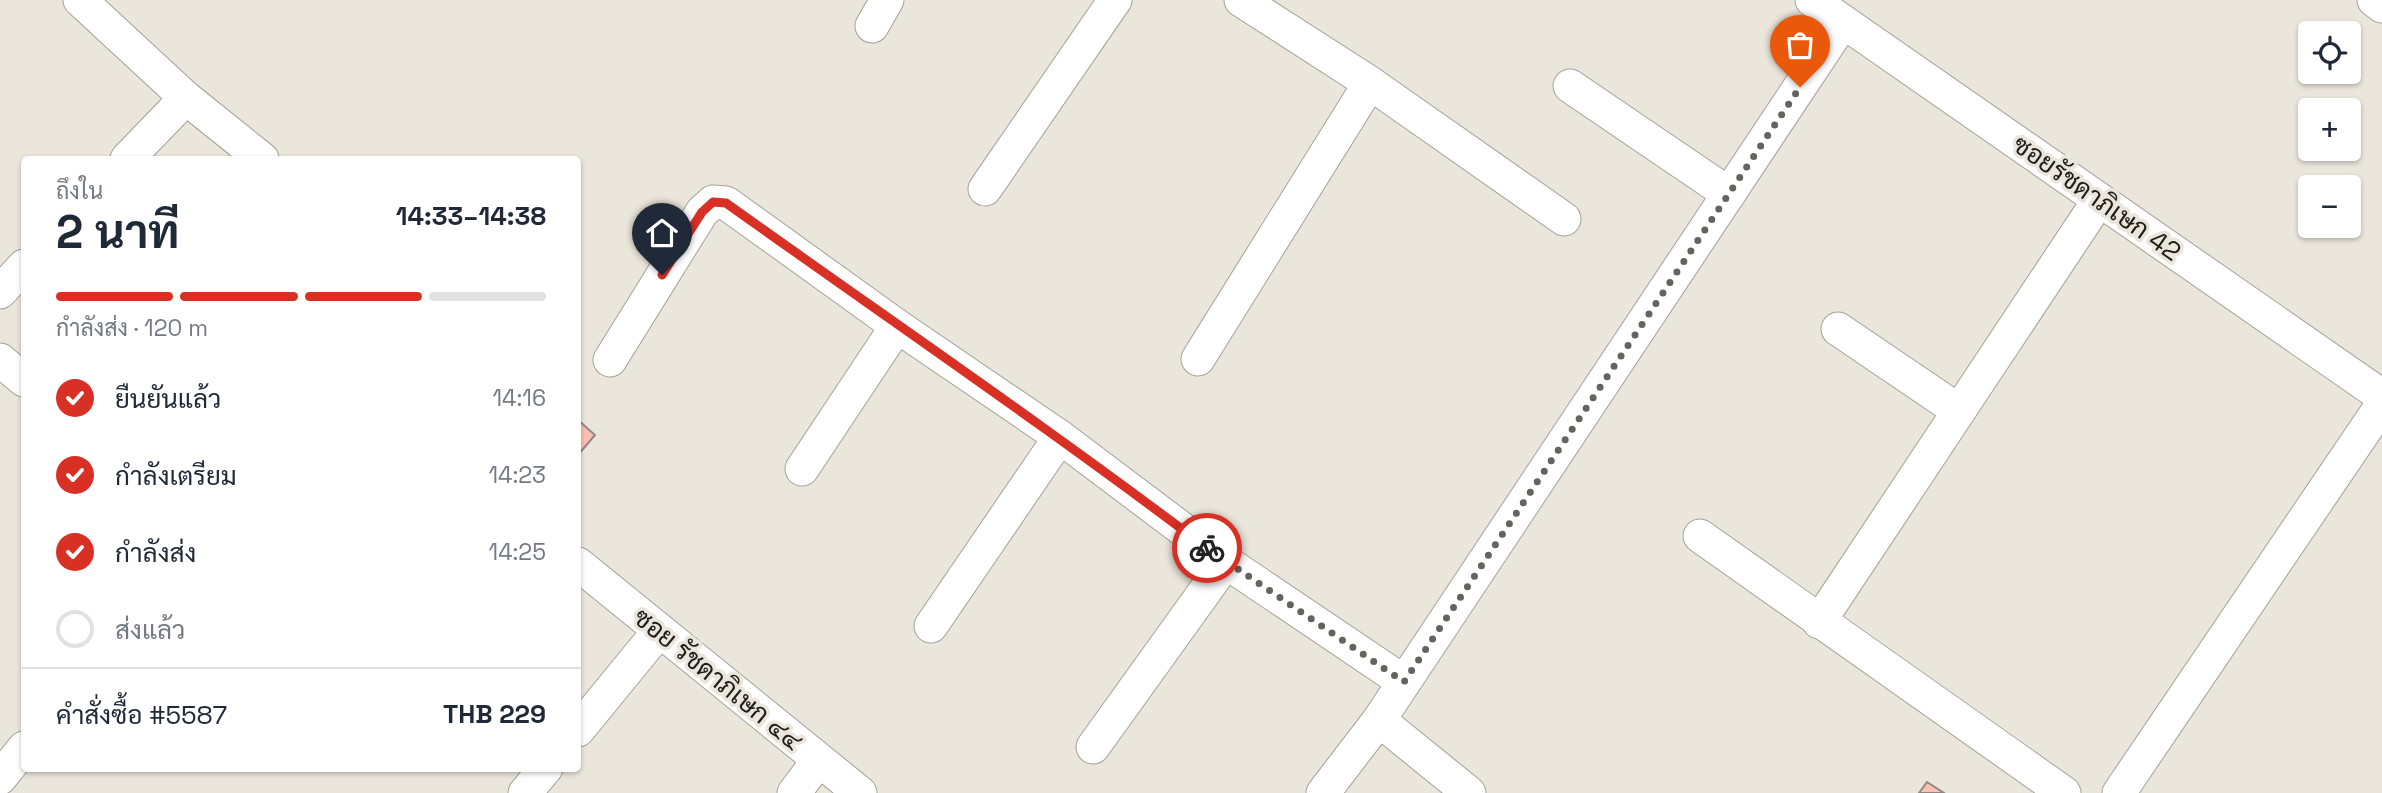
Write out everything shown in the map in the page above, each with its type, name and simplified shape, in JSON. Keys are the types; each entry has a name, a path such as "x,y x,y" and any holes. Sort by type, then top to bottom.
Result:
{"street":[{"path":"80,0 186,98 258,156"},
{"path":"985,189 1115,0"},
{"path":"1241,0 1370,83 1564,219"},
{"name":"ซอยรัชดาภิเษก 42","path":"1812,0 2382,396"},
{"path":"2374,0 2382,6"},
{"path":"1323,793 1379,720 1843,22"},
{"path":"1198,359 1370,83"},
{"path":"1570,86 1729,194"},
{"path":"130,156 186,98"},
{"path":"1819,622 2099,200"},
{"path":"610,360 702,212 713,202 726,203 897,326 1060,437 1226,562 1404,682"},
{"path":"0,292 21,270"},
{"path":"802,469 897,326"},
{"path":"1838,329 1959,411"},
{"path":"0,360 21,378"},
{"path":"2119,793 2382,405"},
{"path":"931,626 1060,437"},
{"path":"1700,536 2064,793"},
{"path":"1093,747 1226,562"},
{"name":"ซอย รัชดาภิเษก ๔๔","path":"581,566 860,793"},
{"path":"581,726 659,631"},
{"path":"1379,720 1469,793"},
{"path":"0,778 21,752"},
{"path":"794,793 818,761"},
{"path":"525,793 543,772"}],"building":[{"path":"581,423 595,435 581,451"},
{"path":"1927,782 1944,793 1919,793"}],"way so far":[{"path":"1207,548 1404,682 1800,87"}],"route":[{"path":"662,275 702,212 713,202 726,203 897,326 1060,437 1207,548"}]}
